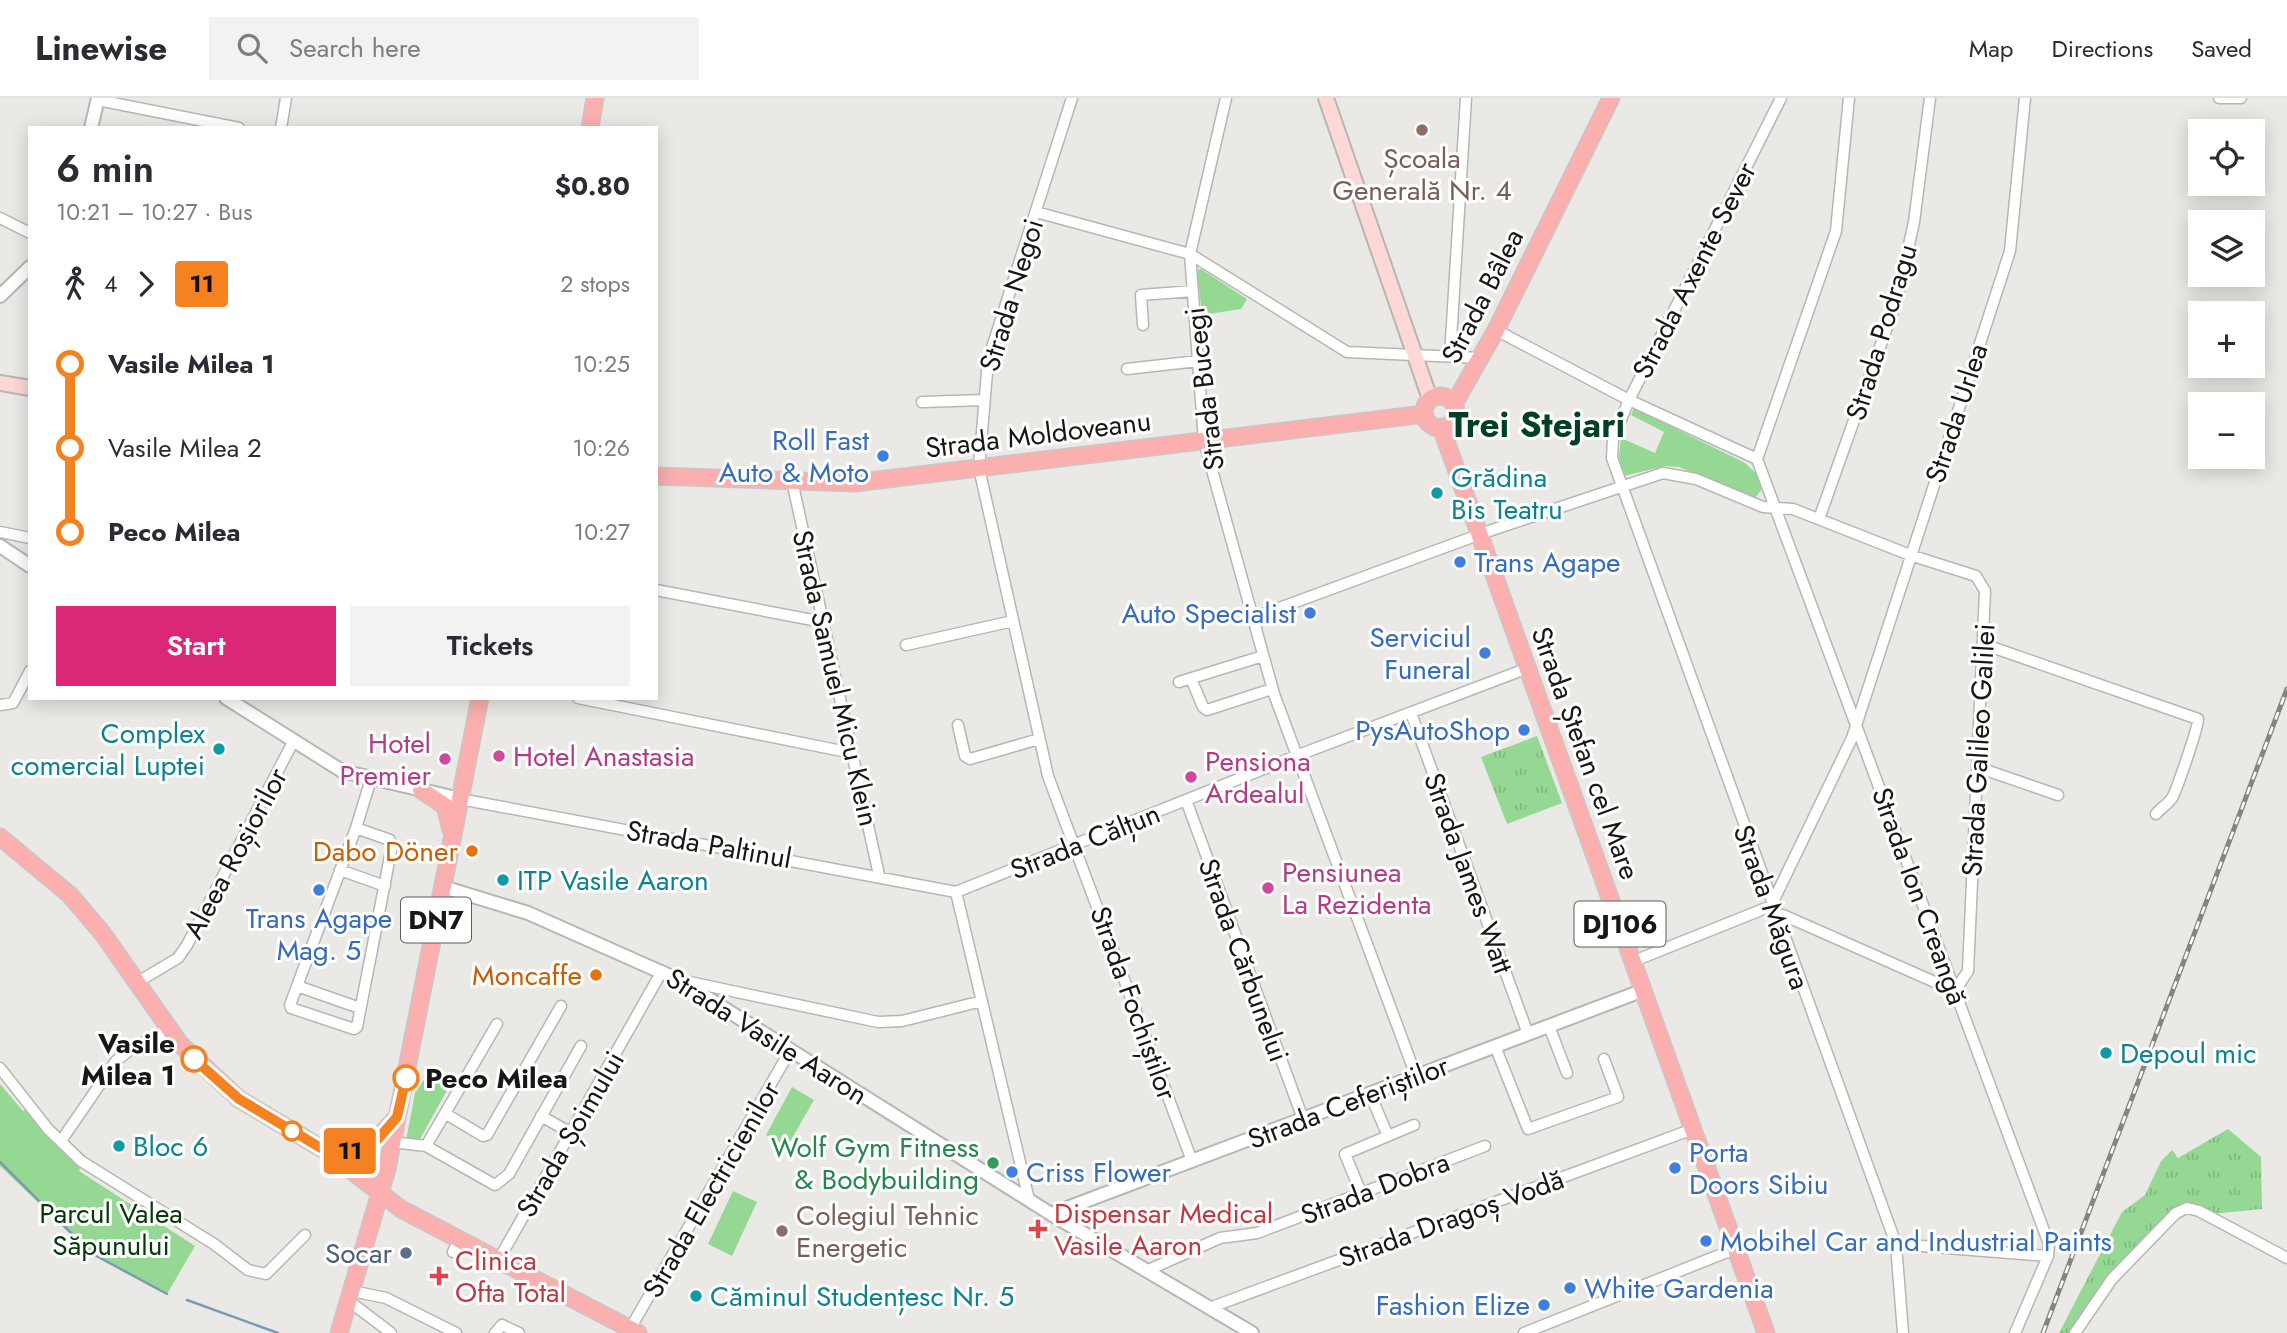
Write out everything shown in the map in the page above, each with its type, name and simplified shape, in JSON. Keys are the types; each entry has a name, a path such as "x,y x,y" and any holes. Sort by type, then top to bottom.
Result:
{"main road":[{"path":"590,126 595,98"},
{"path":"1325,98 1414,355 1430,424 1441,428 1453,422 1454,404 1445,396 1427,406"},
{"name":"Strada Bâlea","path":"1454,404 1482,358 1611,98"},
{"path":"0,383 28,388"},
{"name":"Strada Moldoveanu","path":"658,476 854,483 1205,441 1427,406"},
{"name":"Strada Ștefan cel Mare","path":"1441,428 1766,1333"},
{"name":"DN7","path":"339,1333 381,1195 480,700"},
{"path":"421,790 445,806 450,818 451,842"},
{"path":"0,837 70,895 103,934 168,1030 194,1059 239,1099 326,1151 381,1195 456,1247 498,1261 634,1331"},
{"path":"326,1151 346,1152 368,1146 397,1117"},
{"path":"326,1151 357,1184 367,1201 368,1217 357,1270"}],"street":[{"path":"281,126 286,98"},
{"name":"Strada Negoi","path":"1072,98 988,360 979,468 1048,776 1075,845"},
{"name":"Strada Bucegi","path":"1226,98 1190,254 1205,441 1272,689 1416,1076"},
{"path":"1450,356 1466,98"},
{"name":"Strada Axente Sever","path":"1620,486 1613,464 1612,446 1629,400 1781,98"},
{"path":"1496,330 1629,400 1757,459 1836,231 1849,98"},
{"name":"Strada Podragu","path":"1819,519 1897,299 1914,222 1930,98"},
{"name":"Strada Urlea","path":"1773,911 1849,744 2010,251 2025,98"},
{"path":"2219,98 2241,98"},
{"path":"91,126 98,99 229,126"},
{"path":"1036,212 1190,254 1347,352 1482,358"},
{"path":"0,218 28,232"},
{"path":"0,296 28,269"},
{"path":"1143,325 1142,296 1193,291"},
{"path":"1127,369 1198,360"},
{"path":"922,401 984,400"},
{"name":"Strada Ion Creangă","path":"1757,459 2049,1244 2048,1256"},
{"path":"1252,618 1653,474 1683,475 1753,504 1793,509 1910,555"},
{"name":"Strada Samuel Micu Klein","path":"792,481 879,875"},
{"name":"Strada Măgura","path":"1620,486 1896,1244 1903,1333"},
{"path":"0,532 28,538"},
{"path":"0,546 28,565"},
{"name":"Strada Galileo Galilei","path":"1910,555 1971,573 1980,579 1985,591 1968,971 1955,991"},
{"path":"658,590 823,622"},
{"path":"906,645 1013,621"},
{"path":"1983,644 2198,719 2196,737 2182,765 2172,798 2156,814"},
{"path":"1179,682 1263,656"},
{"name":"Strada Călțun","path":"956,892 1296,756 1528,668"},
{"path":"0,705 13,703 28,675"},
{"path":"1192,681 1201,704 1208,710 1272,689"},
{"path":"229,700 342,771 460,799"},
{"path":"588,700 852,753"},
{"name":"Strada James Watt","path":"1411,713 1528,1034"},
{"path":"958,725 965,756 970,759 1039,739"},
{"name":"Aleea Roșiorilor","path":"136,983 178,958 187,945 293,742"},
{"path":"1977,767 2058,795"},
{"path":"356,828 392,843 357,1027 354,1029 292,1008 297,986 356,828 371,779"},
{"name":"Strada Paltinul","path":"460,799 879,875 956,892"},
{"name":"Strada Cărbunelui","path":"1186,800 1303,1119"},
{"name":"Strada Fochiștilor","path":"1075,845 1192,1161"},
{"path":"340,870 385,886"},
{"name":"Strada Vasile Aaron","path":"443,887 528,913 679,980 1051,1214 1252,1333"},
{"path":"956,892 1029,1200"},
{"path":"1634,961 1773,911 1955,991"},
{"name":"Strada Șoimului","path":"498,1261 662,971"},
{"path":"679,980 878,1021 902,1021 982,1001"},
{"path":"297,986 360,1008"},
{"name":"Strada Ceferiștilor","path":"1051,1214 1644,990"},
{"path":"446,1114 483,1136 487,1135 561,1006"},
{"path":"392,1142 426,1146 496,1024"},
{"path":"1549,1026 1567,1073"},
{"path":"61,1141 116,1061 131,1049 168,1030"},
{"name":"Strada Șoimului","path":"426,1146 495,1185 500,1184 509,1174 581,1046"},
{"path":"1495,1046 1528,1129 1618,1097 1604,1059"},
{"name":"Strada Electricienilor","path":"634,1331 791,1049"},
{"path":"0,1069 81,1161 260,1275 272,1269 305,1236"},
{"path":"1370,1094 1388,1136"},
{"path":"541,1116 571,1133"},
{"path":"1361,1194 1345,1154 1414,1125"},
{"name":"Strada Dragoș Vodă","path":"1209,1308 1693,1129"},
{"name":"Strada Dobra","path":"1146,1270 1220,1238 1257,1233 1485,1146"},
{"path":"2075,1333 2112,1279 2176,1213 2187,1208 2199,1211 2287,1258"},
{"path":"1896,1244 2048,1256 2015,1333"},
{"path":"1524,1333 1737,1248"},
{"path":"350,1296 391,1333"},
{"path":"350,1296 386,1298 456,1333"},
{"path":"495,1333 502,1325 519,1333"}],"green space":[{"path":"1201,269 1247,299 1241,309 1202,315 1197,270"},
{"path":"1634,408 1745,463 1757,474 1762,489 1755,498 1679,467 1665,466 1624,476 1619,457 1621,438 1655,453 1664,432 1631,415"},
{"path":"1537,736 1562,803 1507,824 1481,757"},
{"path":"426,1077 451,1083 419,1141 406,1141 415,1093"},
{"name":"Parcul Valea Săpunului","path":"0,1084 23,1111 28,1108 82,1165 79,1171 195,1246 167,1294 91,1253 0,1166"},
{"path":"792,1087 814,1100 787,1147 766,1135"},
{"path":"2228,1129 2261,1157 2262,1209 2211,1214 2187,1202 2175,1207 2107,1276 2070,1333 2059,1333 2122,1212 2145,1195 2161,1161 2172,1150 2178,1158"},
{"path":"733,1191 757,1202 732,1256 708,1244"}],"waterway":[{"path":"0,1162 91,1253 167,1294"},
{"path":"187,1300 278,1333"}],"railway":[{"path":"2043,1333 2287,689"}],"bus line":[{"name":"11","path":"194,1059 239,1099 326,1151 359,1150 378,1139 397,1117 406,1078"}],"place":[{"name":"Școala Generală Nr. 4","path":"1422,130"},
{"name":"Roll Fast Auto & Moto","path":"883,456"},
{"name":"Grădina Bis Teatru","path":"1437,493"},
{"name":"Trans Agape","path":"1460,562"},
{"name":"Auto Specialist","path":"1310,613"},
{"name":"Serviciul Funeral","path":"1485,653"},
{"name":"PysAutoShop","path":"1524,730"},
{"name":"Complex comercial Luptei","path":"219,749"},
{"name":"Hotel Anastasia","path":"499,756"},
{"name":"Hotel Premier","path":"445,759"},
{"name":"Pensiona Ardealul","path":"1191,777"},
{"name":"Dabo Döner","path":"472,851"},
{"name":"ITP Vasile Aaron","path":"503,880"},
{"name":"Pensiunea La Rezidenta","path":"1268,888"},
{"name":"Trans Agape Mag. 5","path":"319,890"},
{"name":"Moncaffe","path":"596,975"},
{"name":"Depoul mic","path":"2106,1053"},
{"name":"Vasile Milea 1","path":"194,1059"},
{"name":"Peco Milea","path":"406,1078"},
{"name":"Bloc 6","path":"119,1146"},
{"name":"Wolf Gym Fitness & Bodybuilding","path":"993,1163"},
{"name":"Porta Doors Sibiu","path":"1675,1168"},
{"name":"Criss Flower","path":"1012,1172"},
{"name":"Dispensar Medical Vasile Aaron","path":"1038,1229"},
{"name":"Colegiul Tehnic Energetic","path":"782,1231"},
{"name":"Mobihel Car and Industrial Paints","path":"1706,1241"},
{"name":"Socar","path":"406,1253"},
{"name":"Clinica Ofta Total","path":"439,1276"},
{"name":"White Gardenia","path":"1570,1288"},
{"name":"Căminul Studențesc Nr. 5","path":"696,1296"},
{"name":"Fashion Elize","path":"1544,1305"}],"district":[{"name":"Trei Stejari","path":"1537,425"}]}
